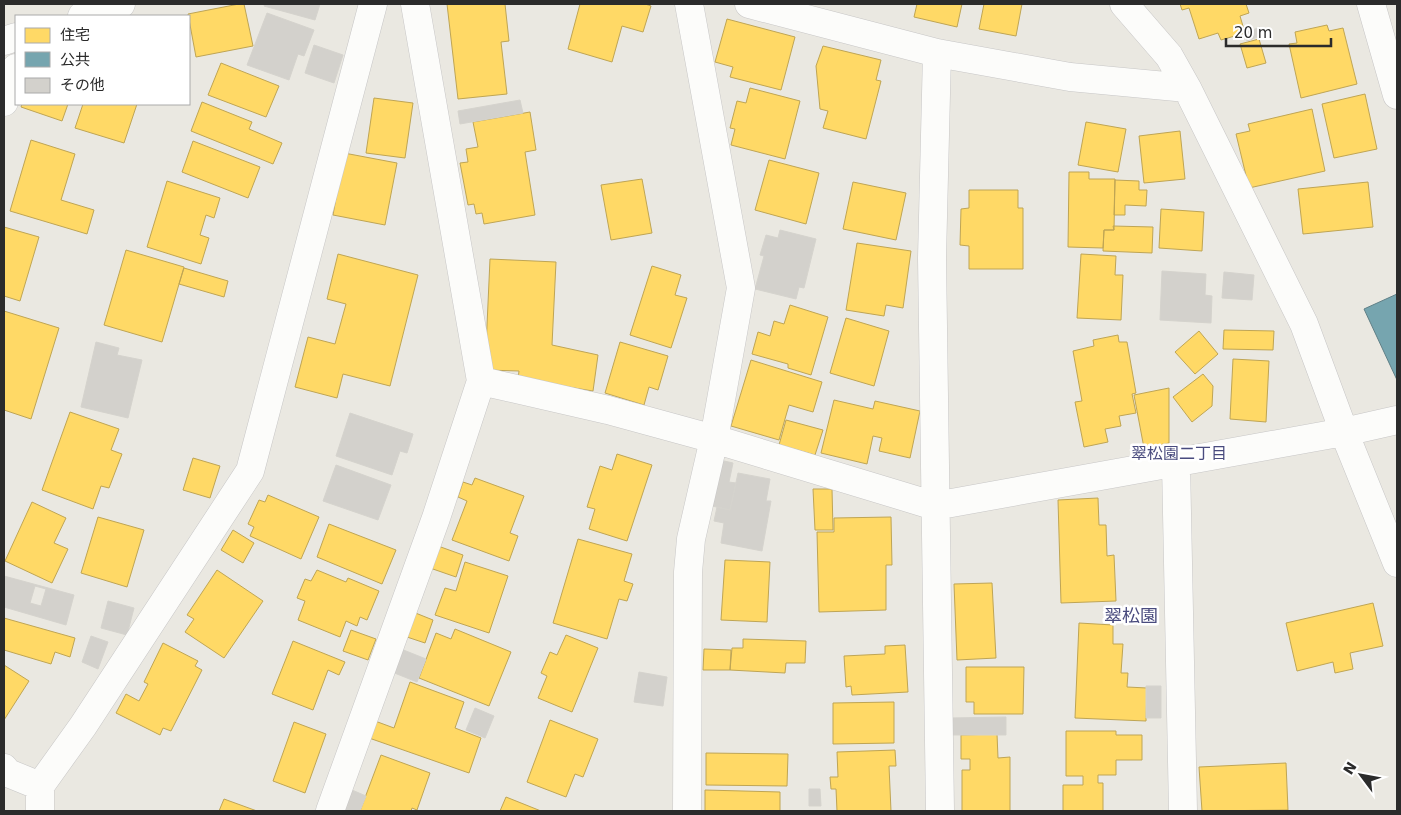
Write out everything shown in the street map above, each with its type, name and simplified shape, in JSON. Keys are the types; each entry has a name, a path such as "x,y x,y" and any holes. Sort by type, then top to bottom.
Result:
{"street":[{"path":"85,15 121,4"},
{"path":"4,768 40,799 83,726 250,471 373,4"},
{"path":"330,811 436,518 481,381 415,4"},
{"path":"687,811 688,572 691,539 714,439 741,288 689,4"},
{"path":"749,4 937,53 1070,77 1187,88"},
{"path":"1124,4 1169,56 1187,88 1304,324 1344,432 1397,563"},
{"path":"1371,4 1397,95"},
{"path":"937,53 932,258 940,811"},
{"path":"4,102 15,71"},
{"path":"481,381 608,410 714,439 935,506 1344,432 1397,420"},
{"path":"1176,463 1183,811"}],"building: 住宅":[{"path":"244,4 253,46 196,57 190,15 188,14"},
{"path":"447,4 505,4 509,41 501,42 507,94 458,99"},
{"path":"580,4 645,4 651,6 643,32 622,26 612,62 568,49"},
{"path":"917,4 962,4 957,27 914,17"},
{"path":"984,4 1022,4 1016,36 979,29"},
{"path":"1180,4 1246,4 1249,13 1240,16 1245,33 1221,40 1218,33 1199,39 1189,8 1182,10"},
{"path":"727,19 795,37 781,90 730,77 733,67 715,62"},
{"path":"1327,25 1329,31 1343,28 1357,84 1301,98 1289,44 1297,43 1295,32"},
{"path":"1259,39 1266,63 1247,68 1240,44"},
{"path":"823,46 881,60 876,80 881,81 866,139 823,128 828,111 820,109 816,66"},
{"path":"221,63 279,86 266,117 208,95"},
{"path":"750,88 800,101 785,159 731,145 735,129 730,128 737,101 746,103"},
{"path":"1365,94 1377,149 1334,158 1322,104"},
{"path":"374,98 413,103 405,158 366,153"},
{"path":"202,102 252,122 249,129 282,143 273,164 191,131"},
{"path":"22,105 68,105 62,121 21,107"},
{"path":"83,105 137,105 124,143 75,128"},
{"path":"1312,109 1325,171 1249,188 1236,134 1250,131 1248,124"},
{"path":"530,112 536,150 525,152 535,215 484,224 482,213 476,214 474,204 468,205 460,163 468,162 466,149 478,147 473,122"},
{"path":"1086,122 1126,129 1118,172 1078,165"},
{"path":"1180,131 1185,179 1144,183 1139,136"},
{"path":"31,140 75,154 61,200 94,210 87,234 10,211"},
{"path":"193,141 260,167 248,198 182,172"},
{"path":"344,153 397,163 385,225 333,215"},
{"path":"769,160 819,173 806,224 755,210"},
{"path":"1069,172 1089,172 1089,179 1115,179 1114,230 1104,230 1103,248 1068,247"},
{"path":"642,179 652,233 611,240 601,185"},
{"path":"1115,180 1139,181 1139,190 1147,190 1146,206 1125,205 1125,215 1114,215"},
{"path":"167,181 220,198 214,218 206,215 200,235 209,238 201,264 147,247"},
{"path":"853,182 906,193 896,240 843,229"},
{"path":"1368,182 1373,227 1303,234 1298,189"},
{"path":"969,190 1018,190 1018,208 1023,208 1023,269 969,269 969,246 960,245 961,209 969,208"},
{"path":"1161,209 1204,212 1202,251 1159,248"},
{"path":"1113,226 1153,227 1152,253 1103,251 1104,230 1114,230"},
{"path":"4,227 39,237 20,301 4,296"},
{"path":"857,243 911,251 903,308 886,305 884,316 846,310"},
{"path":"126,250 184,267 162,342 104,325"},
{"path":"338,254 418,275 390,386 343,374 337,398 295,387 308,337 335,344 346,304 327,299"},
{"path":"1081,254 1116,256 1115,275 1123,275 1121,320 1077,318"},
{"path":"490,259 556,262 552,345 598,355 593,391 518,379 519,371 485,370"},
{"path":"652,266 681,275 675,295 687,298 671,348 630,335"},
{"path":"184,268 228,281 224,297 179,284"},
{"path":"790,305 828,317 811,375 788,368 788,364 752,354 758,332 770,336 774,321 784,324"},
{"path":"4,311 59,328 31,419 4,410"},
{"path":"846,318 889,331 874,386 830,373"},
{"path":"1224,330 1274,331 1273,350 1223,349"},
{"path":"1199,331 1218,354 1195,374 1175,352"},
{"path":"1118,335 1119,342 1127,342 1136,393 1132,394 1136,413 1119,416 1121,426 1105,429 1108,442 1084,447 1075,402 1082,401 1073,351 1094,346 1093,340"},
{"path":"620,342 668,356 658,390 649,387 644,405 605,393"},
{"path":"1233,359 1269,361 1266,422 1230,419"},
{"path":"751,360 822,382 813,412 789,405 779,440 731,426"},
{"path":"1203,374 1213,386 1212,406 1192,422 1173,397"},
{"path":"1169,388 1169,443 1144,448 1134,395"},
{"path":"834,400 873,409 875,401 920,411 910,458 879,451 882,438 873,436 867,464 821,453"},
{"path":"70,412 119,429 111,450 122,454 109,488 101,486 93,509 42,490"},
{"path":"786,420 823,430 815,455 779,445"},
{"path":"617,454 652,465 627,541 589,529 595,509 587,507 600,466 612,470"},
{"path":"193,458 220,466 210,498 183,490"},
{"path":"475,478 524,496 510,533 518,536 509,561 452,540 467,501 458,497 463,482 472,485"},
{"path":"813,489 832,489 833,530 815,530"},
{"path":"268,495 319,517 301,559 250,536 254,527 248,524 259,500 265,502"},
{"path":"1098,498 1099,525 1106,525 1107,556 1114,555 1116,601 1061,603 1058,500"},
{"path":"32,502 66,518 54,543 68,549 52,583 5,561"},
{"path":"98,517 144,530 127,587 81,573"},
{"path":"891,517 892,565 886,565 886,610 819,612 817,532 834,532 834,518"},
{"path":"329,524 396,550 382,584 317,557"},
{"path":"233,530 254,543 243,563 221,550"},
{"path":"578,539 632,554 624,581 633,584 627,601 619,599 607,639 553,623"},
{"path":"438,546 463,555 456,577 430,568"},
{"path":"725,560 770,562 767,622 721,620"},
{"path":"465,562 508,576 489,633 435,615 445,588 456,591"},
{"path":"217,570 263,601 224,658 185,632 194,619 187,615"},
{"path":"317,570 346,582 348,578 379,591 367,620 360,617 357,626 346,621 340,637 298,620 305,601 297,598 305,579 311,581"},
{"path":"992,583 996,658 957,660 954,584"},
{"path":"1373,603 1383,646 1350,653 1353,669 1335,673 1333,662 1297,671 1286,623"},
{"path":"413,612 433,620 425,643 404,636"},
{"path":"4,618 75,638 70,657 55,652 51,664 4,650"},
{"path":"1079,623 1113,625 1113,644 1123,644 1121,673 1128,673 1127,687 1147,688 1146,721 1075,718"},
{"path":"455,629 511,652 489,706 419,678 436,633 451,639"},
{"path":"351,630 376,639 368,660 343,651"},
{"path":"566,635 598,648 572,712 538,698 547,676 541,673 550,652 557,655"},
{"path":"743,639 806,641 805,663 786,663 785,673 730,670 732,648 743,648"},
{"path":"293,641 345,662 339,675 328,670 313,710 272,694"},
{"path":"163,643 198,661 195,666 202,670 171,731 163,728 160,735 116,713 126,694 139,701 148,684 144,682"},
{"path":"905,645 908,692 852,695 851,686 846,687 844,656 885,654 885,646"},
{"path":"704,649 731,650 730,670 703,670"},
{"path":"4,665 29,681 4,720"},
{"path":"966,667 1024,667 1023,714 974,714 974,702 966,702"},
{"path":"410,682 464,702 455,728 481,738 469,773 369,738 375,721 394,728"},
{"path":"894,702 894,743 833,744 833,703"},
{"path":"550,720 598,739 583,777 575,774 566,797 527,782"},
{"path":"294,722 326,734 305,793 273,781"},
{"path":"1066,731 1116,731 1116,735 1142,735 1142,760 1116,760 1116,775 1098,775 1098,783 1103,783 1103,811 1063,811 1063,785 1083,785 1083,776 1066,776"},
{"path":"997,734 998,758 1010,757 1010,811 962,811 962,770 970,770 970,759 961,759 961,735"},
{"path":"895,750 896,766 889,766 891,811 837,811 836,789 831,789 830,777 838,777 837,752"},
{"path":"706,753 788,754 787,786 706,785"},
{"path":"381,755 430,773 417,810 412,808 411,811 360,811"},
{"path":"1286,763 1288,810 1202,811 1199,767"},
{"path":"705,790 780,792 780,811 705,811"},
{"path":"506,797 541,811 500,811"},
{"path":"224,799 257,811 219,811"}],"building: 公共":[{"path":"1397,294 1397,380 1364,309"}],"building: その他":[{"path":"265,4 320,4 315,20 264,6"},
{"path":"267,13 314,30 304,56 298,54 289,80 247,65"},
{"path":"1260,27 1263,35 1247,41 1245,33"},
{"path":"314,45 343,55 334,83 305,73"},
{"path":"520,100 523,113 460,124 458,111"},
{"path":"780,230 816,239 804,288 799,287 796,299 755,289 764,256 760,255 766,235 778,238"},
{"path":"1162,271 1206,274 1205,295 1212,296 1211,323 1160,320"},
{"path":"1224,272 1254,275 1252,300 1222,298"},
{"path":"96,342 119,348 117,355 142,360 128,418 81,407"},
{"path":"350,413 413,434 407,453 400,451 392,475 336,456"},
{"path":"720,460 733,463 729,482 736,483 730,510 712,506"},
{"path":"336,465 391,485 378,520 323,501"},
{"path":"738,473 770,479 766,501 771,501 762,551 721,543 724,523 714,521 717,507 730,510"},
{"path":"4,576 74,595 66,625 4,607","holes":["35,586 46,589 41,606 30,603"]},
{"path":"108,601 134,608 127,635 101,628"},
{"path":"91,636 108,642 98,669 82,662"},
{"path":"401,649 426,659 417,682 392,672"},
{"path":"639,672 667,677 663,706 634,702"},
{"path":"1146,686 1161,686 1161,718 1146,718"},
{"path":"475,708 494,716 485,738 466,730"},
{"path":"1006,717 1006,735 950,735 950,718"},
{"path":"809,789 820,789 821,806 809,806"},
{"path":"352,790 366,796 360,811 344,811"}],"district":[{"name":"翠松園二丁目","path":"1179,453"},
{"name":"翠松園","path":"1131,615"}]}
